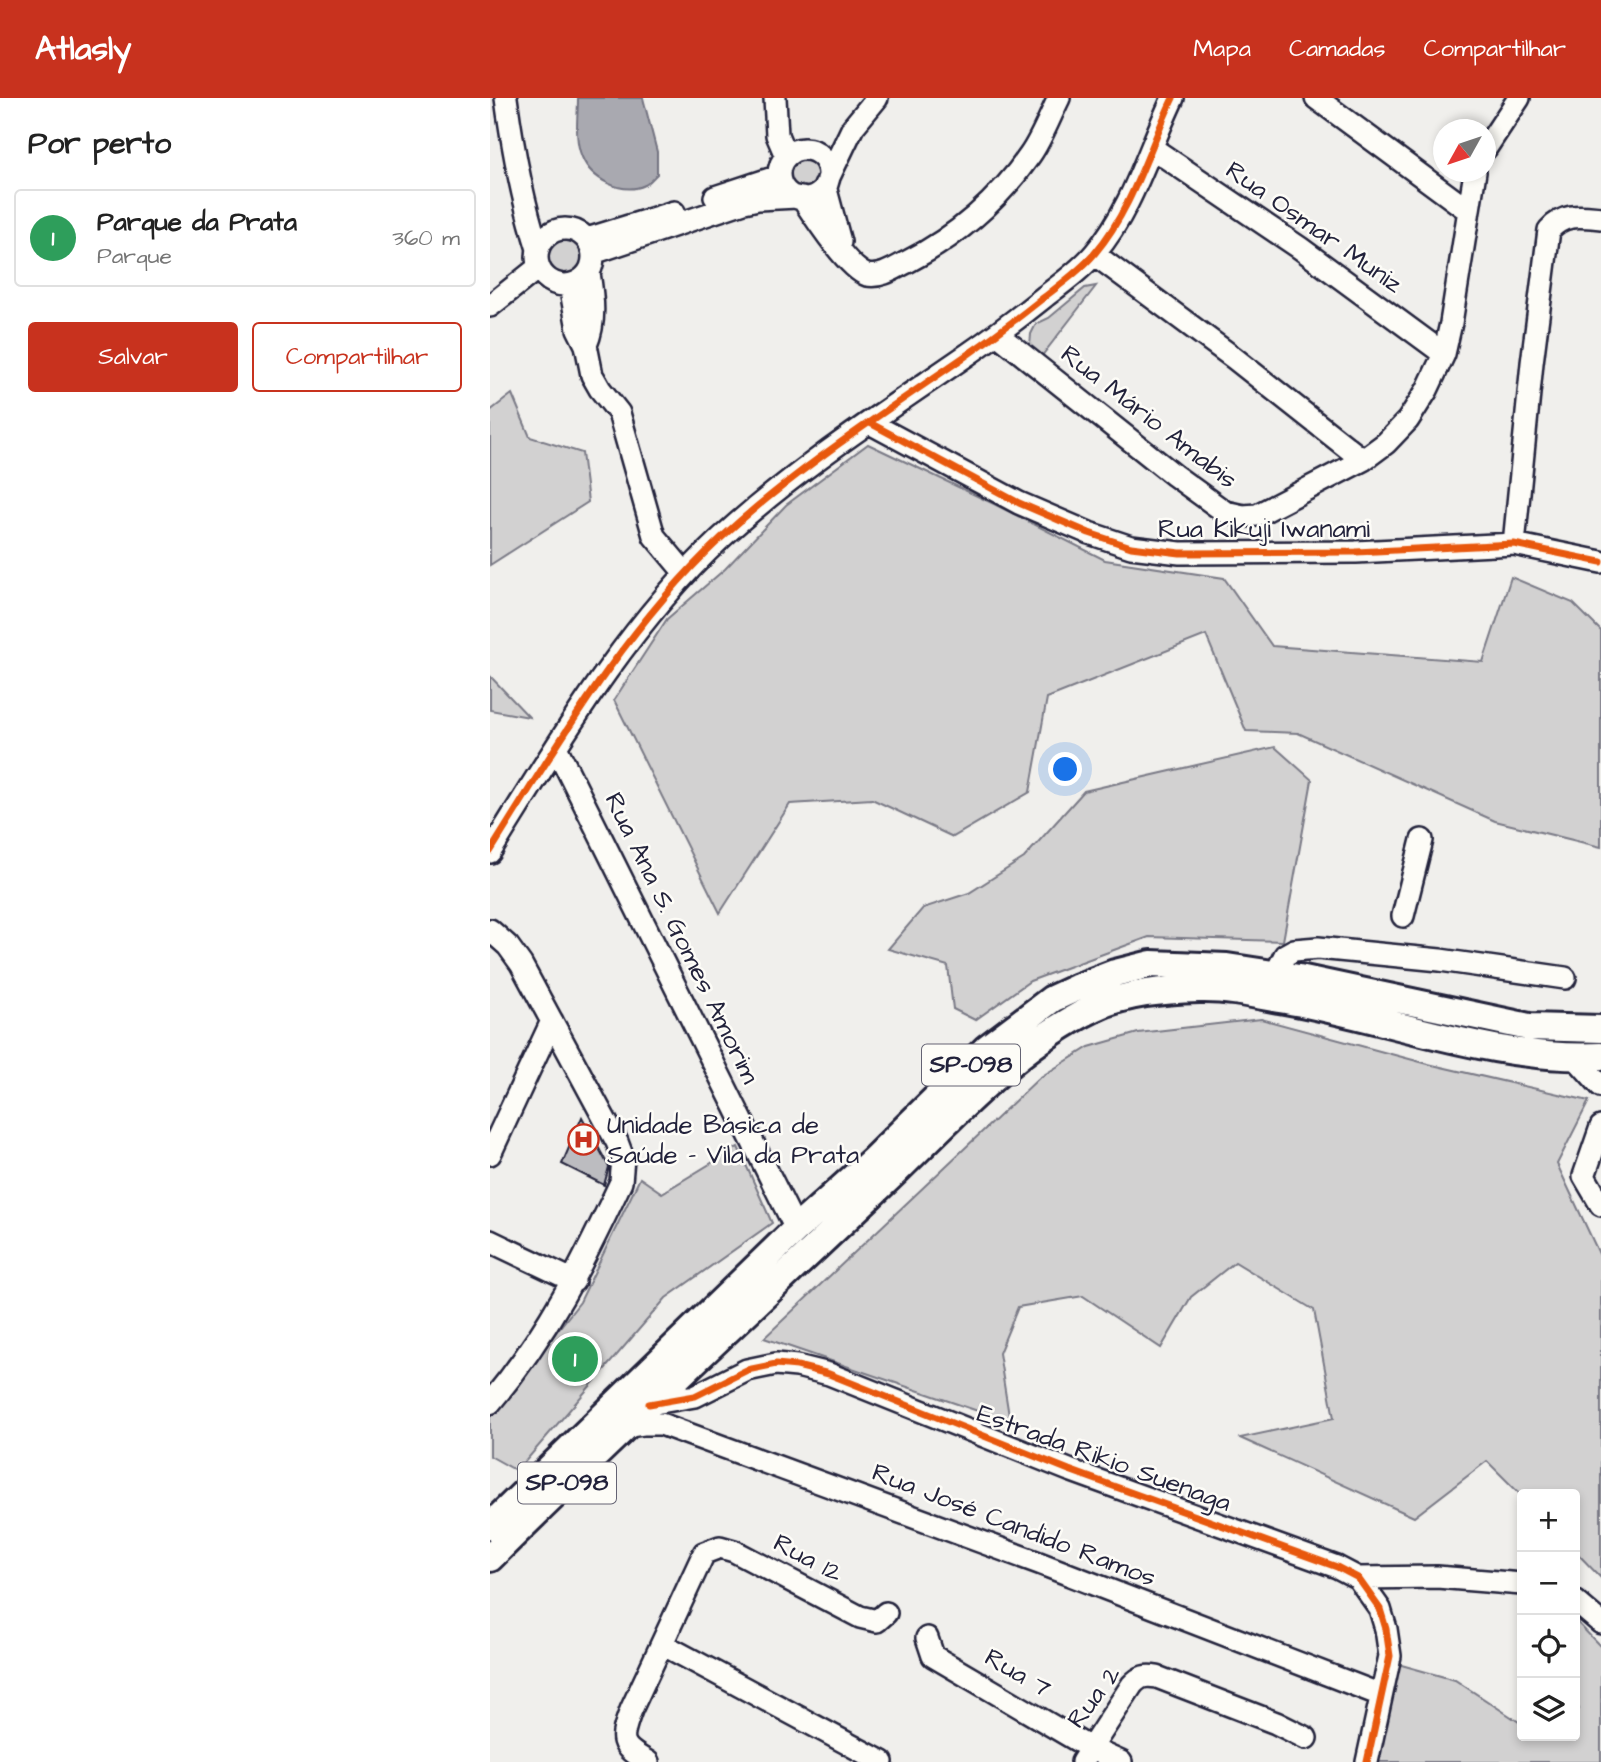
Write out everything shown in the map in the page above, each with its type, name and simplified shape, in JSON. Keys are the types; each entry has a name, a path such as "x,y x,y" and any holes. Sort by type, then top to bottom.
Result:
{"main road":[{"name":"SP-098","path":"490,1558 616,1419 796,1229 872,1161 987,1048 1052,999 1115,973 1151,964 1227,967 1529,1027 1601,1029"},
{"name":"SP-098","path":"490,1525 616,1419 649,1404 996,1073 1038,1041 1096,1007 1160,991 1204,989 1328,1007 1503,1048 1594,1057"}],"street":[{"path":"506,98 515,165 524,205 543,274 555,284 578,283 590,255 853,127"},
{"path":"590,255 744,202 814,196 827,183 853,127 877,98"},
{"path":"776,105 785,121 794,158 786,191 799,198 846,257 865,274 877,276 938,246 969,223 998,195 1031,154 1059,98"},
{"path":"490,852 609,668 685,573 759,505 798,474 997,334 1094,254 1131,199 1173,98"},
{"path":"1316,98 1469,211"},
{"path":"1496,133 1519,98"},
{"name":"Rua Osmar Muniz","path":"1152,148 1300,248 1444,354"},
{"path":"794,158 821,156 826,162 835,227 846,257"},
{"name":"Rua Mário Amabis","path":"997,334 1224,512 1243,516 1257,515 1363,460 1386,443 1408,420 1427,390 1444,354 1473,182"},
{"path":"524,205 559,230"},
{"path":"1514,544 1549,230 1556,222 1571,216 1601,218"},
{"path":"490,306 539,258 546,237 559,230 574,230 590,255 592,330 586,345"},
{"path":"1094,254 1234,358 1363,460"},
{"path":"570,285 578,329 586,345 592,375 619,413 654,536 685,573"},
{"name":"Rua Kikuji Iwanami","path":"870,423 1019,503 1131,547 1180,553 1356,552 1514,544 1601,562"},
{"name":"Rua Ana S. Gomes Amorim","path":"556,747 796,1229"},
{"path":"1403,916 1422,840"},
{"path":"490,930 508,946 521,964 617,1142 622,1158 621,1182 574,1281 525,1358 490,1403"},
{"path":"1275,975 1285,955 1294,950 1318,948 1440,960 1565,978"},
{"path":"490,1154 552,1021"},
{"path":"1594,1057 1601,1086"},
{"path":"1601,1127 1584,1177 1601,1205"},
{"path":"490,1241 574,1281"},
{"name":"Estrada Rikio Suenaga","path":"649,1404 695,1396 747,1370 776,1364 797,1366 829,1374 1069,1470 1337,1567 1358,1578 1380,1609 1386,1629 1390,1656 1367,1762"},
{"name":"Rua José Candido Ramos","path":"616,1419 661,1424 1039,1563 1381,1695"},
{"name":"Rua 12","path":"662,1644 704,1553 720,1547 734,1551 860,1617 877,1620 886,1613"},
{"path":"1358,1578 1437,1577 1517,1584"},
{"path":"1580,1605 1601,1623"},
{"name":"Rua 7","path":"927,1638 933,1656 1086,1755 1121,1762"},
{"path":"648,1762 625,1747 622,1741 631,1710 662,1644 882,1762"},
{"name":"Rua 2","path":"1086,1755 1139,1678 1157,1677 1276,1723 1306,1738"}],"shaded area":[{"path":"578,98 643,98 657,152 657,174 648,183 636,188 617,187 600,178 586,165 578,143"},
{"path":"803,154 817,160 823,174 817,188 803,194 789,188 783,174 789,160"},
{"path":"567,235 582,241 588,256 582,271 567,277 552,271 546,256 552,241"},
{"path":"1096,286 1041,357 1030,346 1031,334 1036,324 1049,318 1085,288"},
{"path":"512,394 530,437 582,453 588,502 490,565 490,411"},
{"path":"868,444 1105,560 1224,578 1272,646 1483,662 1511,577 1573,603 1601,631 1601,847 1495,821 1298,733 1246,731 1206,635 1047,698 1030,792 953,837 872,799 790,804 720,913 614,700 667,619 725,569 786,505"},
{"path":"490,676 529,717 490,710"},
{"path":"1275,747 1312,780 1283,941 1149,937 1030,981 975,1020 953,1009 948,966 888,949 923,908 969,893 1024,858 1084,791"},
{"path":"1261,1019 1428,1064 1589,1101 1557,1164 1601,1258 1601,1578 1580,1556 1580,1489 1517,1491 1487,1461 1414,1517 1240,1438 1334,1418 1314,1310 1235,1262 1191,1297 1161,1348 1083,1296 1018,1307 999,1353 1010,1422 764,1338 1039,1078 1089,1047 1138,1033"},
{"path":"738,1147 772,1223 666,1298 517,1471 490,1456 490,1415 580,1302 640,1178 662,1193"},
{"path":"1580,1625 1601,1647 1601,1762 1359,1762 1380,1659 1455,1680 1517,1721 1517,1741 1580,1741"}],"building":[{"name":"Unidade Básica de Saúde - Vila da Prata","path":"582,1117 609,1167 604,1185 562,1164"}],"cycle path":[{"path":"490,852 568,728 624,648 686,573 721,538 779,488 996,334 1089,259 1108,236 1130,198 1173,98"},
{"path":"870,423 1019,503 1089,533 1131,547 1180,553 1356,552 1514,544 1601,562"},
{"path":"649,1404 695,1396 747,1370 776,1364 797,1366 829,1374 1069,1470 1337,1567 1358,1578 1380,1609 1386,1629 1390,1656 1367,1762"}],"place":[{"name":"Unidade Básica de Saúde - Vila da Prata","path":"584,1140"},
{"name":"Parque da Prata","path":"575,1359"}]}
